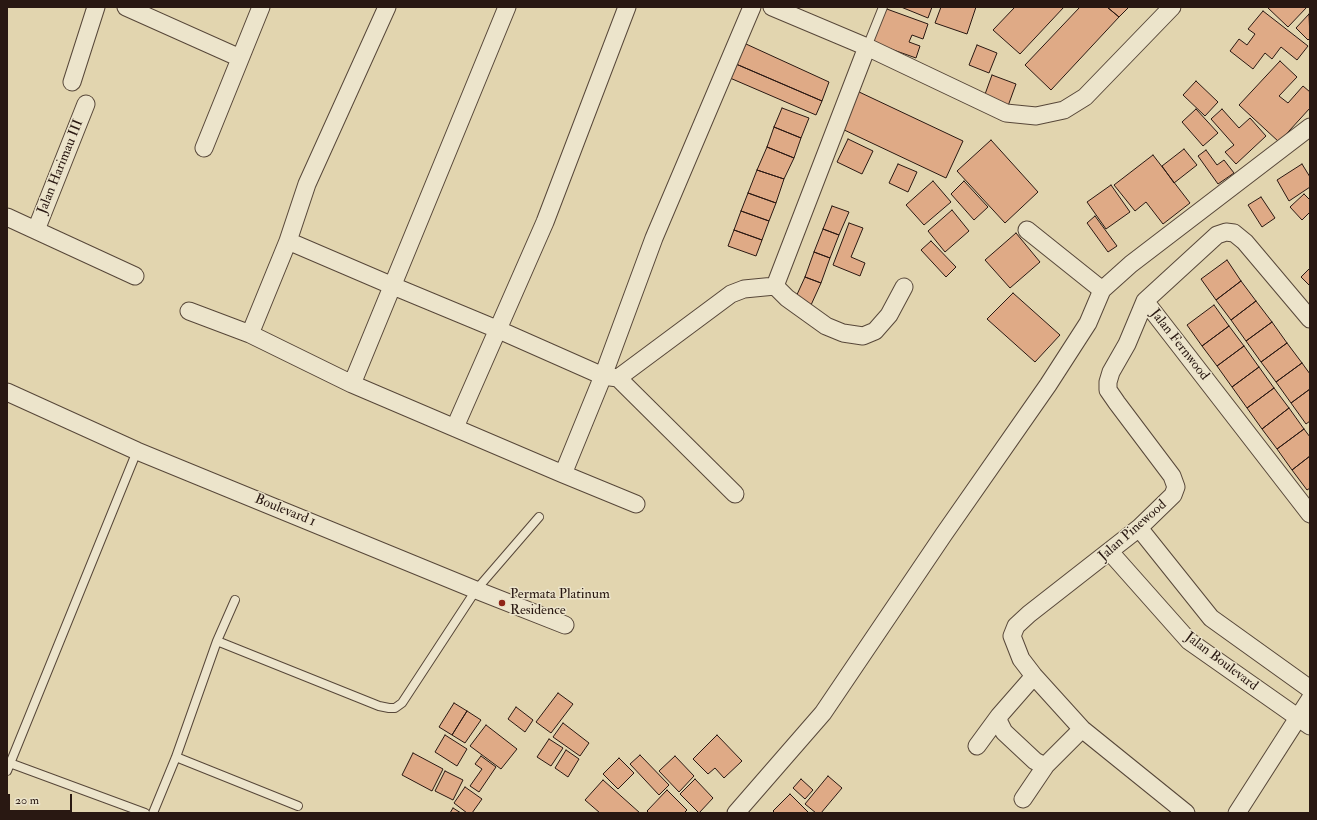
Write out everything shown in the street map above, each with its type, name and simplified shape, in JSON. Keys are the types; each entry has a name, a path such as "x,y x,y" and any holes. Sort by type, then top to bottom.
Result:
{"street":[{"path":"72,82 96,7"},
{"path":"126,7 240,58"},
{"path":"204,148 261,7"},
{"path":"250,334 288,241 307,184 387,7"},
{"path":"352,384 507,7"},
{"path":"455,427 499,330 545,222 626,7"},
{"path":"563,474 611,377 654,238 752,7"},
{"path":"772,7 867,46 1006,113 1036,116 1064,110 1085,96 1172,7"},
{"path":"775,286 867,46"},
{"name":"Jalan Harimau III","path":"36,230 86,104"},
{"path":"736,813 823,713 948,528 1048,385 1088,323 1102,290 1132,264 1310,127"},
{"path":"7,217 134,276"},
{"path":"1027,230 1102,290"},
{"name":"Jalan Fernwood","path":"1310,319 1245,242 1234,233 1226,232 1217,235 1145,301 1310,514"},
{"path":"288,241 611,377 735,494"},
{"path":"611,377 731,294 744,290 775,286"},
{"path":"775,286 786,298 826,326 843,333 863,336 875,331 889,315 904,287"},
{"name":"Jalan Pinewood","path":"1145,301 1127,344 1111,372 1108,382 1108,390 1172,476 1176,486 1173,495 1139,528 1110,552 1029,614 1016,626 1012,636 1021,659 1034,676 1082,729 1186,813"},
{"path":"190,311 250,334 352,384 636,504"},
{"name":"Boulevard 1","path":"7,392 137,451 476,590 565,624"},
{"name":"Jalan Boulevard","path":"1139,528 1211,618 1310,689"},
{"name":"Jalan Boulevard","path":"1110,552 1189,641 1304,722"},
{"path":"977,746 999,716 1034,676"},
{"path":"1237,813 1304,722 1310,699"},
{"path":"999,716 999,722 1004,732 1035,761 1046,765"},
{"path":"1023,799 1046,765 1082,729"}],"lane":[{"path":"867,46 883,7"},
{"path":"137,451 8,766 145,813"},
{"path":"217,641 379,706 395,708 402,703 476,590 539,518"},
{"path":"153,813 176,757 217,641 235,600"},
{"path":"176,757 298,806"}],"building":[{"path":"901,7 932,7 928,18"},
{"path":"941,7 976,7 967,34 935,23"},
{"path":"1015,7 1064,7 1020,54 993,30"},
{"path":"1080,7 1107,7 1119,17 1051,90 1025,65"},
{"path":"1107,7 1129,7 1119,17"},
{"path":"1267,7 1307,7 1288,27"},
{"path":"884,8 928,24 923,39 912,35 909,42 920,46 916,58 871,42"},
{"path":"1263,11 1308,46 1297,60 1281,47 1272,59 1265,53 1253,69 1230,51 1239,39 1247,45 1255,34 1248,29"},
{"path":"1309,14 1310,38 1308,40 1296,28"},
{"path":"746,44 829,82 822,101 736,64"},
{"path":"977,45 997,53 989,73 969,65"},
{"path":"1280,61 1297,77 1279,96 1288,103 1303,86 1310,92 1310,108 1279,142 1239,105"},
{"path":"736,64 822,101 816,115 730,78"},
{"path":"992,75 1016,84 1008,106 984,97"},
{"path":"1196,81 1218,102 1205,116 1183,95"},
{"path":"857,91 963,141 946,178 840,128"},
{"path":"782,108 809,118 801,138 774,127"},
{"path":"1196,109 1218,133 1203,146 1182,122"},
{"path":"1222,109 1239,128 1250,118 1266,136 1236,164 1225,152 1234,145 1211,119"},
{"path":"774,127 801,138 794,158 767,147"},
{"path":"848,139 873,151 862,174 837,162"},
{"path":"991,140 1038,192 1005,223 957,171"},
{"path":"767,147 794,158 784,179 757,170"},
{"path":"1184,149 1197,165 1174,183 1162,166"},
{"path":"1206,150 1217,165 1224,160 1234,173 1218,184 1198,156"},
{"path":"1153,155 1190,203 1163,224 1146,202 1135,211 1114,185"},
{"path":"898,164 917,172 908,192 889,183"},
{"path":"1302,164 1310,177 1310,187 1289,201 1277,180"},
{"path":"757,170 784,179 776,203 748,193"},
{"path":"933,181 951,202 924,225 906,205"},
{"path":"964,181 988,207 974,220 951,194"},
{"path":"1111,185 1130,212 1106,229 1087,202"},
{"path":"748,193 776,203 769,221 741,211"},
{"path":"1304,194 1310,200 1310,212 1302,220 1290,207"},
{"path":"1261,197 1275,218 1262,227 1248,205"},
{"path":"832,206 849,212 839,235 823,229"},
{"path":"952,210 969,231 945,252 928,231"},
{"path":"741,211 769,221 762,240 734,230"},
{"path":"1095,216 1117,246 1108,252 1087,223"},
{"path":"849,223 863,228 851,257 865,263 860,276 833,265"},
{"path":"823,229 839,235 830,258 814,252"},
{"path":"734,230 762,240 756,256 728,246"},
{"path":"1016,233 1040,262 1010,288 985,260"},
{"path":"931,241 956,267 946,277 921,250"},
{"path":"814,252 830,258 821,283 805,277"},
{"path":"1227,260 1241,281 1216,300 1201,279"},
{"path":"1310,268 1310,286 1301,277"},
{"path":"805,277 821,283 811,305 795,299"},
{"path":"1241,281 1256,301 1231,320 1216,300"},
{"path":"1013,293 1060,335 1035,362 987,319"},
{"path":"1256,301 1272,322 1246,341 1231,320"},
{"path":"1214,305 1229,326 1202,346 1187,325"},
{"path":"1272,322 1287,343 1261,362 1246,341"},
{"path":"1229,326 1244,346 1217,366 1202,346"},
{"path":"1287,343 1302,363 1276,382 1261,362"},
{"path":"1244,346 1259,367 1232,387 1217,366"},
{"path":"1302,363 1310,374 1310,389 1291,403 1276,382"},
{"path":"1259,367 1274,388 1247,408 1232,387"},
{"path":"1274,388 1289,408 1262,429 1247,408"},
{"path":"1310,389 1310,421 1306,424 1291,403"},
{"path":"1289,408 1304,429 1277,449 1262,429"},
{"path":"1304,429 1310,437 1310,456 1292,470 1277,449"},
{"path":"1310,456 1310,488 1307,490 1292,470"},
{"path":"558,693 573,704 551,733 536,722"},
{"path":"454,703 467,711 452,735 439,727"},
{"path":"516,707 533,720 525,732 508,719"},
{"path":"467,711 481,720 465,743 452,735"},
{"path":"563,723 589,743 580,756 553,737"},
{"path":"486,725 517,749 501,769 470,746"},
{"path":"445,735 467,749 457,766 435,752"},
{"path":"717,735 742,761 724,778 715,768 708,774 693,759"},
{"path":"549,739 563,748 551,766 537,757"},
{"path":"566,750 579,759 568,777 555,768"},
{"path":"413,753 443,769 432,791 402,775"},
{"path":"640,755 669,785 659,795 630,764"},
{"path":"481,756 496,767 479,792 470,786 482,769 475,764"},
{"path":"675,756 694,776 679,792 659,771"},
{"path":"619,758 634,773 618,789 603,774"},
{"path":"445,771 463,780 453,800 435,791"},
{"path":"828,776 842,788 821,813 816,813 805,804"},
{"path":"695,779 713,798 699,813 680,794"},
{"path":"801,779 813,790 805,799 793,788"},
{"path":"603,780 640,813 600,813 585,800"},
{"path":"465,787 482,799 472,813 467,813 454,803"},
{"path":"667,790 687,810 684,813 649,813 647,811"},
{"path":"790,794 809,813 775,813 773,811"},
{"path":"453,808 461,813 450,813"}],"place":[{"name":"Permata Platinum Residence","path":"502,603"}]}
